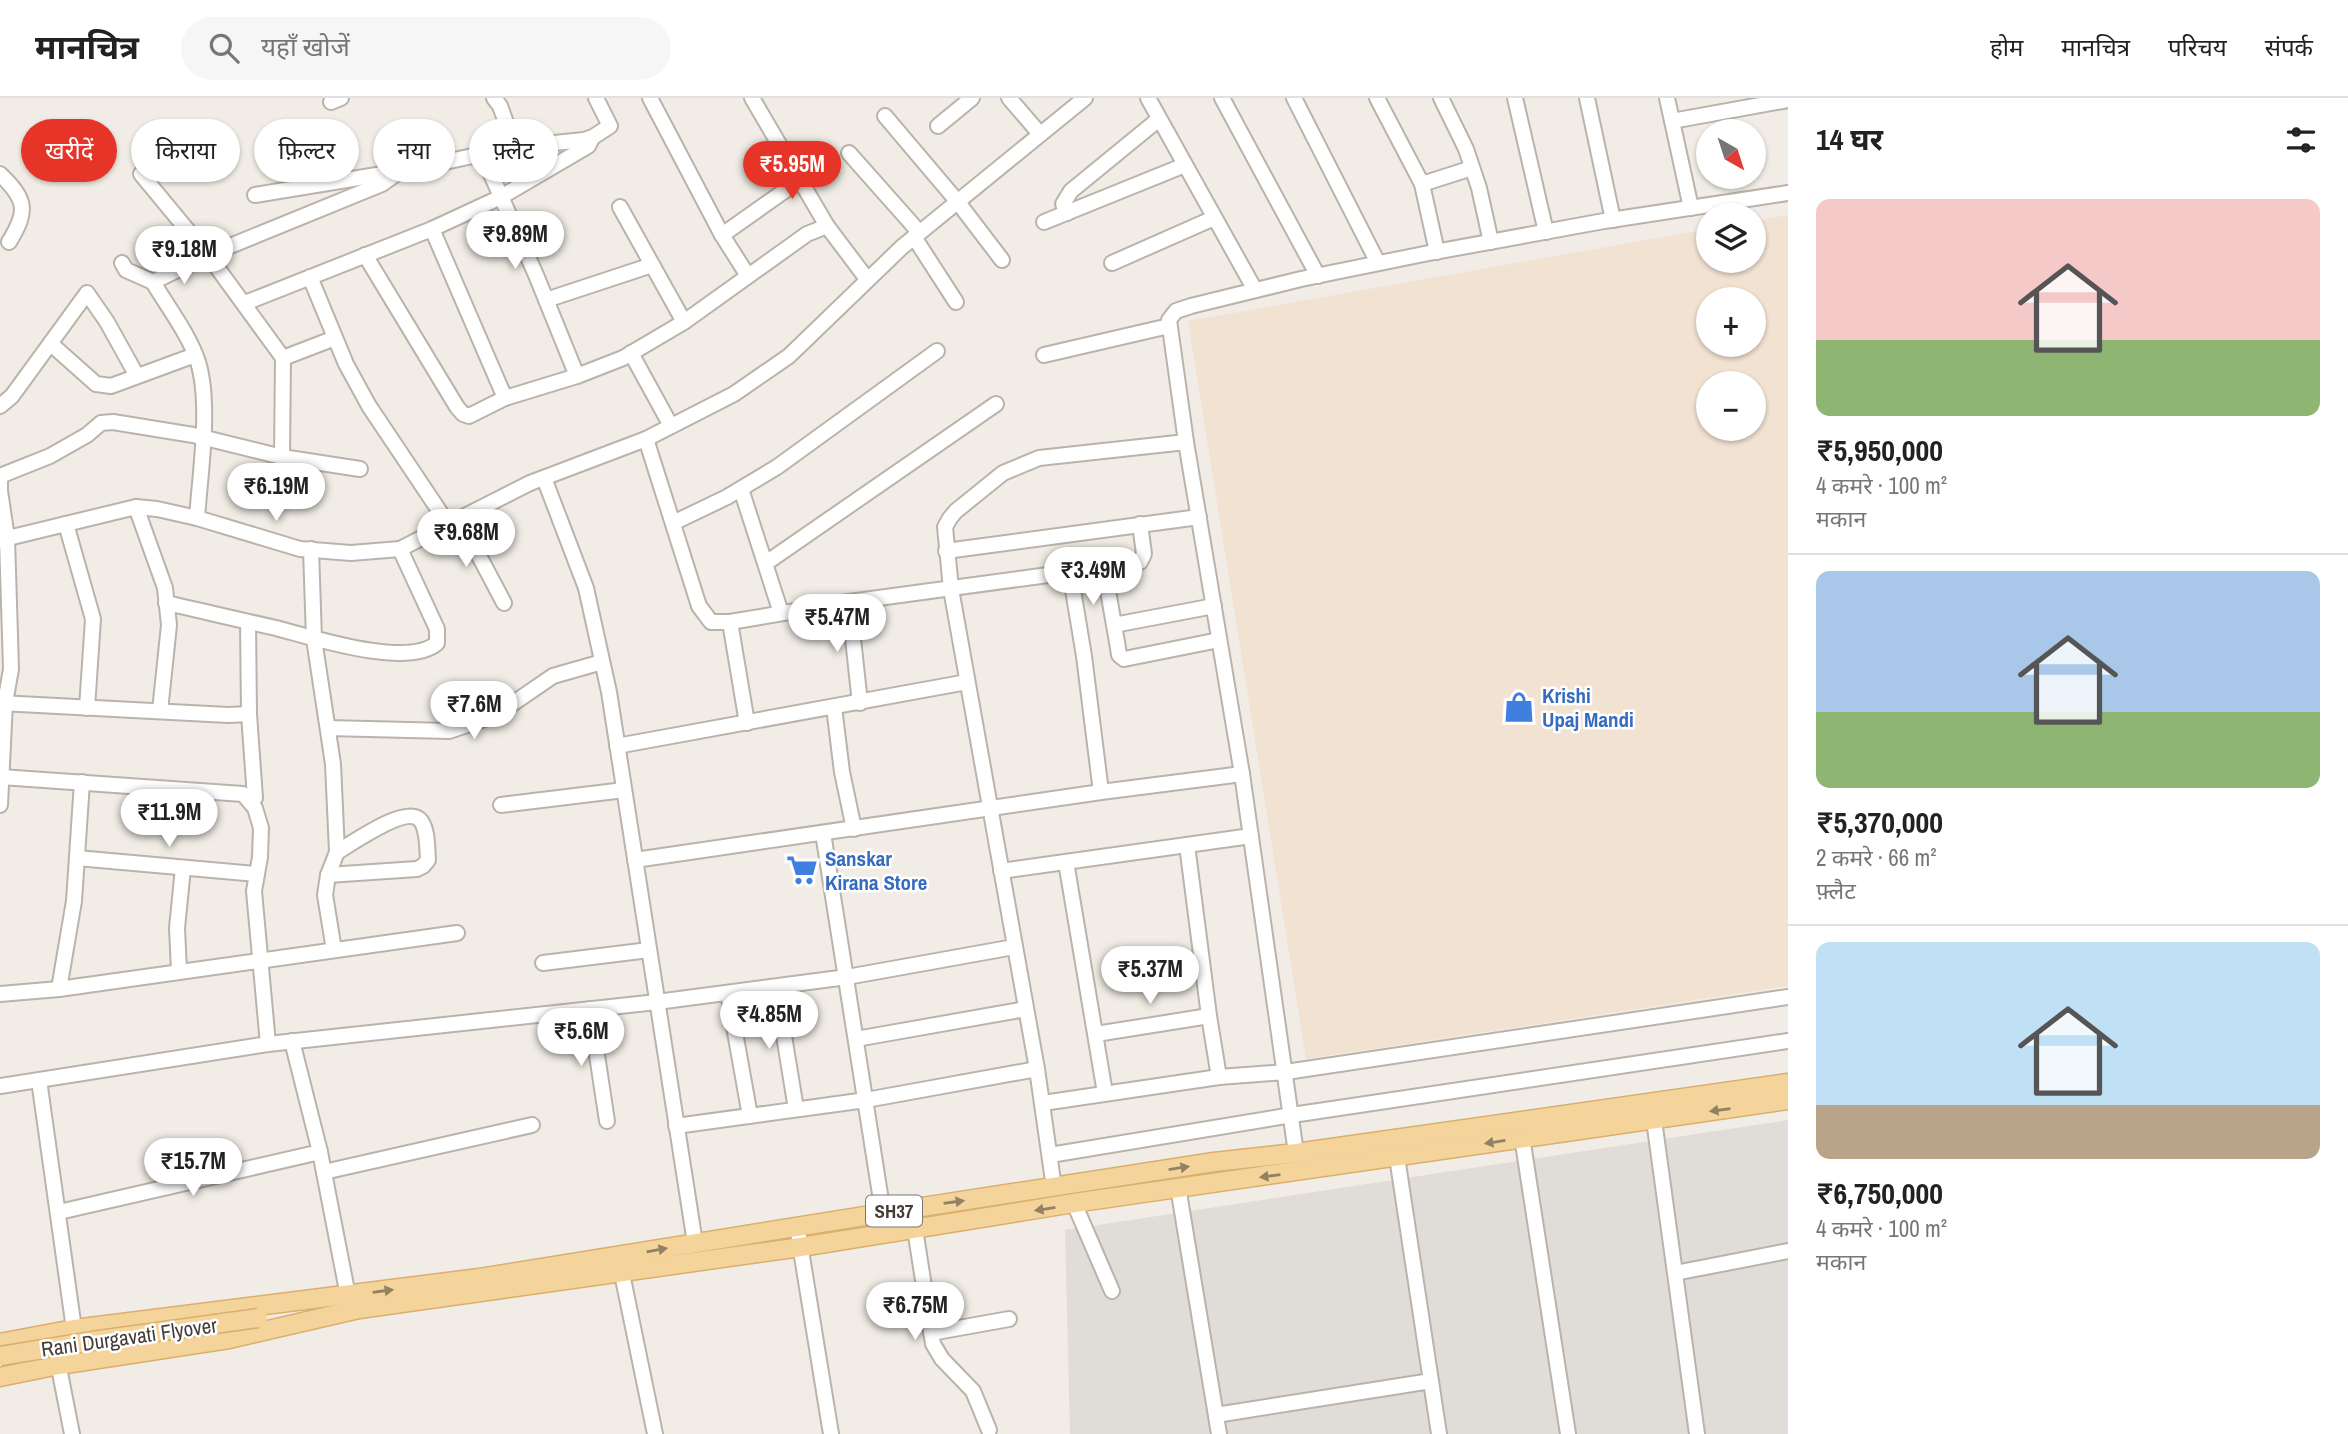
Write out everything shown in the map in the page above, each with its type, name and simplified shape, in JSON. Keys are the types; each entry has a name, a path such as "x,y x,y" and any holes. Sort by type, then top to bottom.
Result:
{"main road":[{"name":"SH37","path":"0,1343 74,1329 620,1264 695,1243 797,1226 1214,1162 1296,1153 1788,1083"},
{"path":"0,1377 59,1364 229,1339 359,1309 494,1292 620,1264 801,1247 1178,1187 1788,1100"},
{"name":"Rani Durgavati Flyover","path":"0,1356 92,1340 258,1318 293,1302"},
{"name":"Rani Durgavati Flyover","path":"258,1318 290,1325"}],"street":[{"path":"495,98 505,119"},
{"path":"558,143 584,140 610,126 596,98"},
{"path":"650,98 722,234 748,276"},
{"path":"752,98 827,226 867,279"},
{"path":"937,126 972,98"},
{"path":"1009,98 1040,134"},
{"path":"4,539 136,508 157,509 197,518 300,549 351,553 400,549 544,478 646,439 734,394 789,356 916,234 1085,98"},
{"path":"1148,98 1255,290"},
{"path":"1222,98 1318,276"},
{"path":"1294,98 1378,263"},
{"path":"1377,98 1422,184 1437,252"},
{"path":"1441,98 1466,149 1491,242"},
{"path":"1516,98 1546,232"},
{"path":"1587,98 1613,220"},
{"path":"1667,98 1691,208"},
{"path":"1672,121 1749,102 1788,100"},
{"path":"885,116 957,201 1002,260"},
{"path":"1067,213 1063,204 1071,191 1159,119"},
{"path":"245,303 432,229 501,197 588,146 593,137"},
{"path":"849,153 916,234 956,302"},
{"path":"1044,222 1185,166"},
{"path":"1422,184 1472,168"},
{"path":"0,174 12,186 23,206 22,222 9,242"},
{"path":"255,195 373,175"},
{"path":"722,234 800,180"},
{"path":"148,182 245,303 283,358 282,457"},
{"path":"153,282 208,255 385,182"},
{"path":"494,182 577,376"},
{"path":"1296,1153 1242,774 1168,320 1176,311 1255,290 1378,263 1613,220 1788,193"},
{"path":"620,207 684,322"},
{"path":"1112,263 1214,218"},
{"path":"365,255 457,407 469,416 505,398 577,376 631,353 684,322 807,234 827,226"},
{"path":"432,229 505,398"},
{"path":"122,263 126,270 153,282 195,355 202,383 203,438 197,518"},
{"path":"546,300 652,265"},
{"path":"310,277 346,364 369,406 453,521 504,603"},
{"path":"0,406 12,396 87,293 107,321 137,376"},
{"path":"1044,355 1169,326"},
{"path":"283,358 335,338"},
{"path":"51,344 96,384 111,386 195,355"},
{"path":"673,523 741,489 776,467 937,351"},
{"path":"631,353 671,426"},
{"path":"766,563 996,404"},
{"path":"0,805 2,703 11,669 0,476 50,456 101,423 113,422 203,438 282,457 360,469"},
{"path":"646,439 699,606 711,622 730,622 849,602 1140,562 1144,554 1140,524"},
{"path":"1054,1188 1037,1069 951,589 945,527 956,511 1017,465 1039,458 1186,442"},
{"path":"544,478 586,588 602,662 695,1243"},
{"path":"741,489 781,614"},
{"path":"136,508 164,588 169,625 160,711"},
{"path":"946,551 1199,517"},
{"path":"66,524 93,619 87,708"},
{"path":"166,603 341,646 392,652 426,649 437,643 437,629 400,549"},
{"path":"311,550 314,639 333,764 337,852 328,875 325,895 334,950"},
{"path":"1104,568 1119,654 1124,659 1219,640"},
{"path":"1070,572 1084,656 1101,792"},
{"path":"849,602 860,703"},
{"path":"1114,625 1214,606"},
{"path":"248,622 249,714 255,798"},
{"path":"730,622 747,723"},
{"path":"328,728 449,731 496,715 553,676 602,662"},
{"path":"617,746 967,682"},
{"path":"2,703 249,714"},
{"path":"834,707 842,772 854,829"},
{"path":"635,860 1242,774"},
{"path":"1,777 243,794 255,808 261,828 260,857 254,891 268,1044"},
{"path":"59,989 74,901 82,782"},
{"path":"501,805 624,790"},
{"path":"328,875 417,869 428,860 425,830 420,820 413,816 402,816 337,852"},
{"path":"823,834 883,1213"},
{"path":"1001,871 1251,836"},
{"path":"1187,845 1219,1077"},
{"path":"77,858 257,874"},
{"path":"1066,862 1105,1093"},
{"path":"179,971 177,928 183,868"},
{"path":"0,994 59,989 457,933"},
{"path":"0,1086 268,1044 776,987 1014,947"},
{"path":"543,963 649,950"},
{"path":"776,987 796,1110"},
{"path":"728,993 750,1116"},
{"path":"1042,1103 1219,1077 1286,1072 1788,997"},
{"path":"590,1009 607,1121"},
{"path":"856,1039 1026,1009"},
{"path":"1096,1034 1209,1016"},
{"path":"292,1041 320,1152 348,1296"},
{"path":"1050,1155 1292,1115 1788,1041"},
{"path":"676,1126 866,1100 1037,1069"},
{"path":"38,1080 74,1329"},
{"path":"1654,1119 1698,1434"},
{"path":"324,1172 532,1125"},
{"path":"1522,1137 1568,1434"},
{"path":"59,1212 320,1152"},
{"path":"1397,1157 1440,1434"},
{"path":"1178,1187 1219,1434"},
{"path":"1074,1203 1112,1291"},
{"path":"797,1226 831,1434"},
{"path":"915,1229 937,1353 973,1391 989,1430"},
{"path":"1675,1273 1788,1251"},
{"path":"620,1264 655,1434"},
{"path":"932,1333 1009,1319"},
{"path":"52,1332 72,1434"},
{"path":"1216,1415 1431,1381"}],"shaded area":[{"name":"Krishi Upaj Mandi","path":"1788,215 1788,986 1306,1059 1188,321 1696,231 1696,273 1766,273 1766,219"},
{"path":"1788,1120 1788,1434 1070,1434 1065,1230"}],"place":[{"name":"Krishi Upaj Mandi","path":"1519,707"},
{"name":"Sanskar Kirana Store","path":"802,870"}]}
